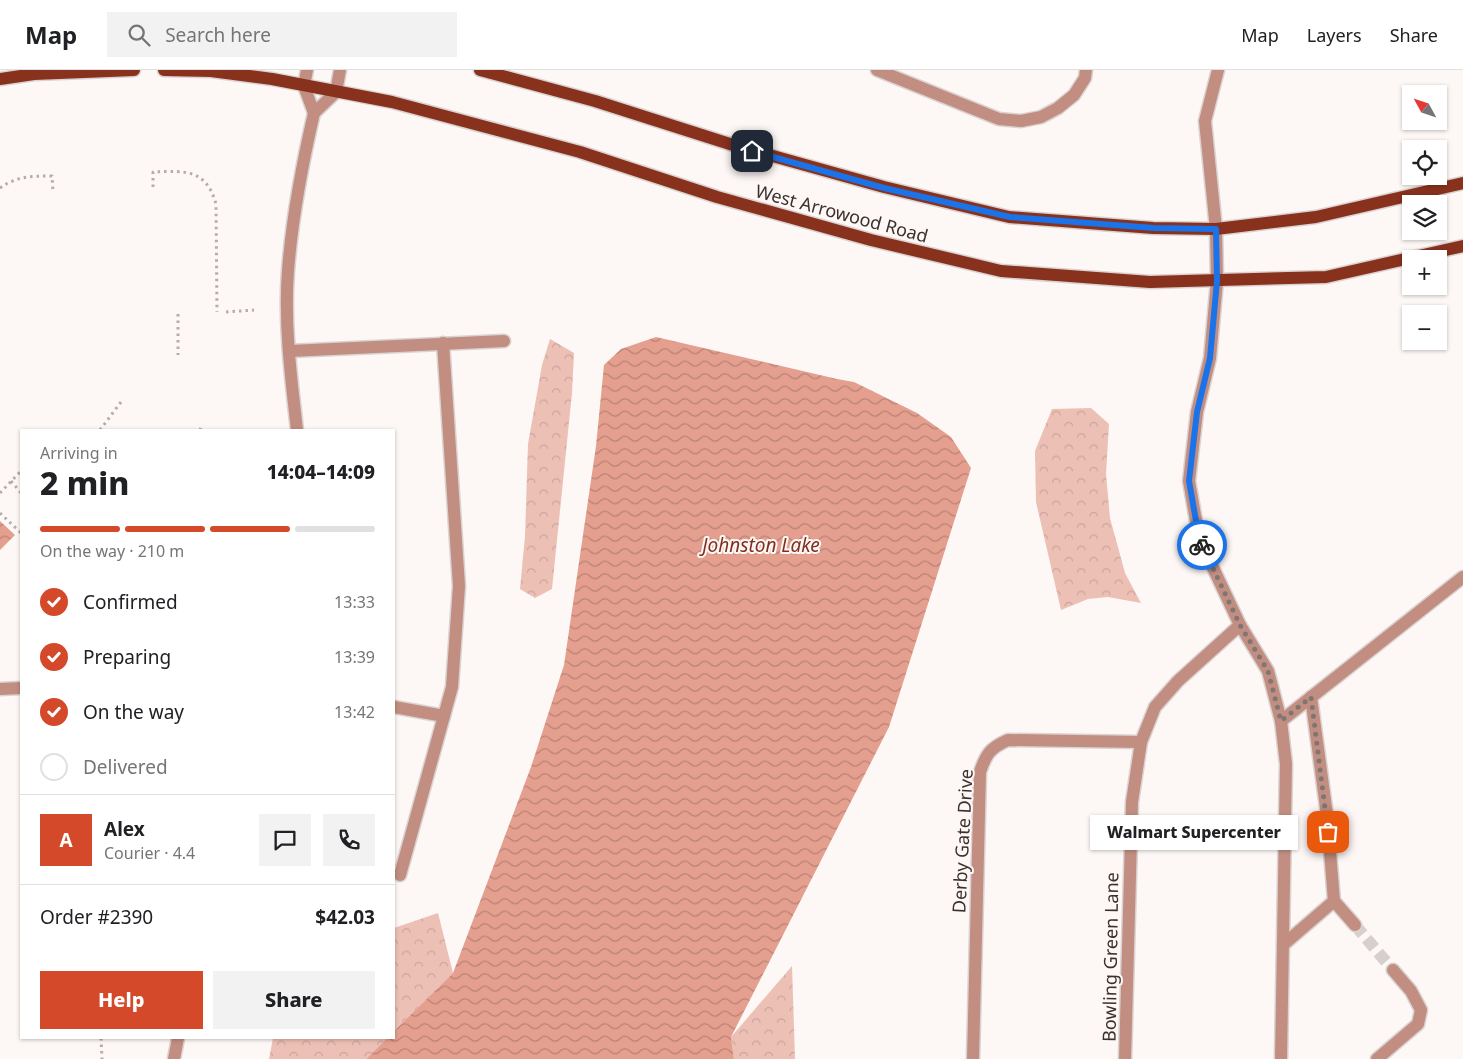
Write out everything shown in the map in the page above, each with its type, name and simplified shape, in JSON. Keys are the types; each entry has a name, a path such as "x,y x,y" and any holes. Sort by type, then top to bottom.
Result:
{"main road":[{"path":"0,78 34,74 134,70"},
{"name":"West Arrowood Road","path":"164,70 211,71 272,79 411,107 580,152 717,197 832,229 1001,271 1150,282 1326,277 1463,246"},
{"name":"West Arrowood Road","path":"480,70 595,101 733,145 884,188 1010,217 1154,228 1216,229 1316,217 1463,183"}],"street":[{"path":"297,429 288,315 288,271 299,187 314,113 304,86 307,70"},
{"path":"314,113 336,92 340,70"},
{"path":"879,70 999,119 1021,121 1041,117 1058,108 1074,95 1085,78 1086,70"},
{"path":"1218,70 1205,121 1216,229 1217,281 1210,358 1197,412 1189,481 1199,538 1240,625 1268,671 1281,721 1286,764 1281,1059"},
{"path":"290,350 504,341"},
{"path":"400,875 452,687 459,586 443,343"},
{"path":"1281,721 1463,577"},
{"name":"Bowling Green Lane","path":"1125,1059 1132,802 1141,742 1155,708 1178,681 1240,625"},
{"path":"0,689 20,688"},
{"path":"1311,697 1327,815 1334,901 1355,925"},
{"path":"395,707 444,716"},
{"name":"Derby Gate Drive","path":"973,1059 980,772 985,756 996,745 1008,740 1141,742"},
{"path":"1283,945 1334,901"},
{"path":"1377,1059 1418,1024 1421,1010 1410,991 1393,970"},
{"path":"174,1059 178,1039"}],"path":[{"path":"153,187 153,172 182,171 194,174 204,180 213,192 216,204 218,312"},
{"path":"0,188 20,178 52,176 53,192"},
{"path":"226,312 254,310"},
{"path":"178,314 178,355"},
{"path":"101,429 121,402"},
{"path":"0,493 20,472"},
{"path":"11,481 20,492"},
{"path":"0,513 20,532"},
{"path":"101,1039 102,1059"}],"green space":[{"path":"550,339 574,353 572,393 552,589 535,598 520,589 525,536 528,444 542,365"},
{"path":"1091,408 1109,424 1106,474 1110,518 1125,573 1141,603 1108,597 1088,599 1061,610 1036,502 1035,451 1052,409"},
{"path":"438,913 453,973 395,1030 395,928"},
{"path":"792,966 795,1059 734,1059 731,1037"},
{"path":"273,1039 386,1039 366,1059 269,1059"}],"water":[{"name":"Johnston Lake","path":"656,337 854,382 917,413 951,437 971,468 889,727 731,1037 734,1059 366,1059 386,1039 395,1039 395,1030 453,973 531,767 564,665 596,446 604,365 621,349"},
{"path":"0,521 15,535 0,550"}],"tunnel":[{"path":"1355,925 1393,970"}],"way so far":[{"path":"1202,545 1240,625 1268,671 1281,721 1311,697 1328,832"}],"place":[{"name":"Walmart Supercenter","path":"1328,832"}],"route":[{"path":"752,151 884,188 1010,217 1154,228 1216,229 1217,281 1210,358 1197,412 1189,481 1199,538 1202,545"}]}
